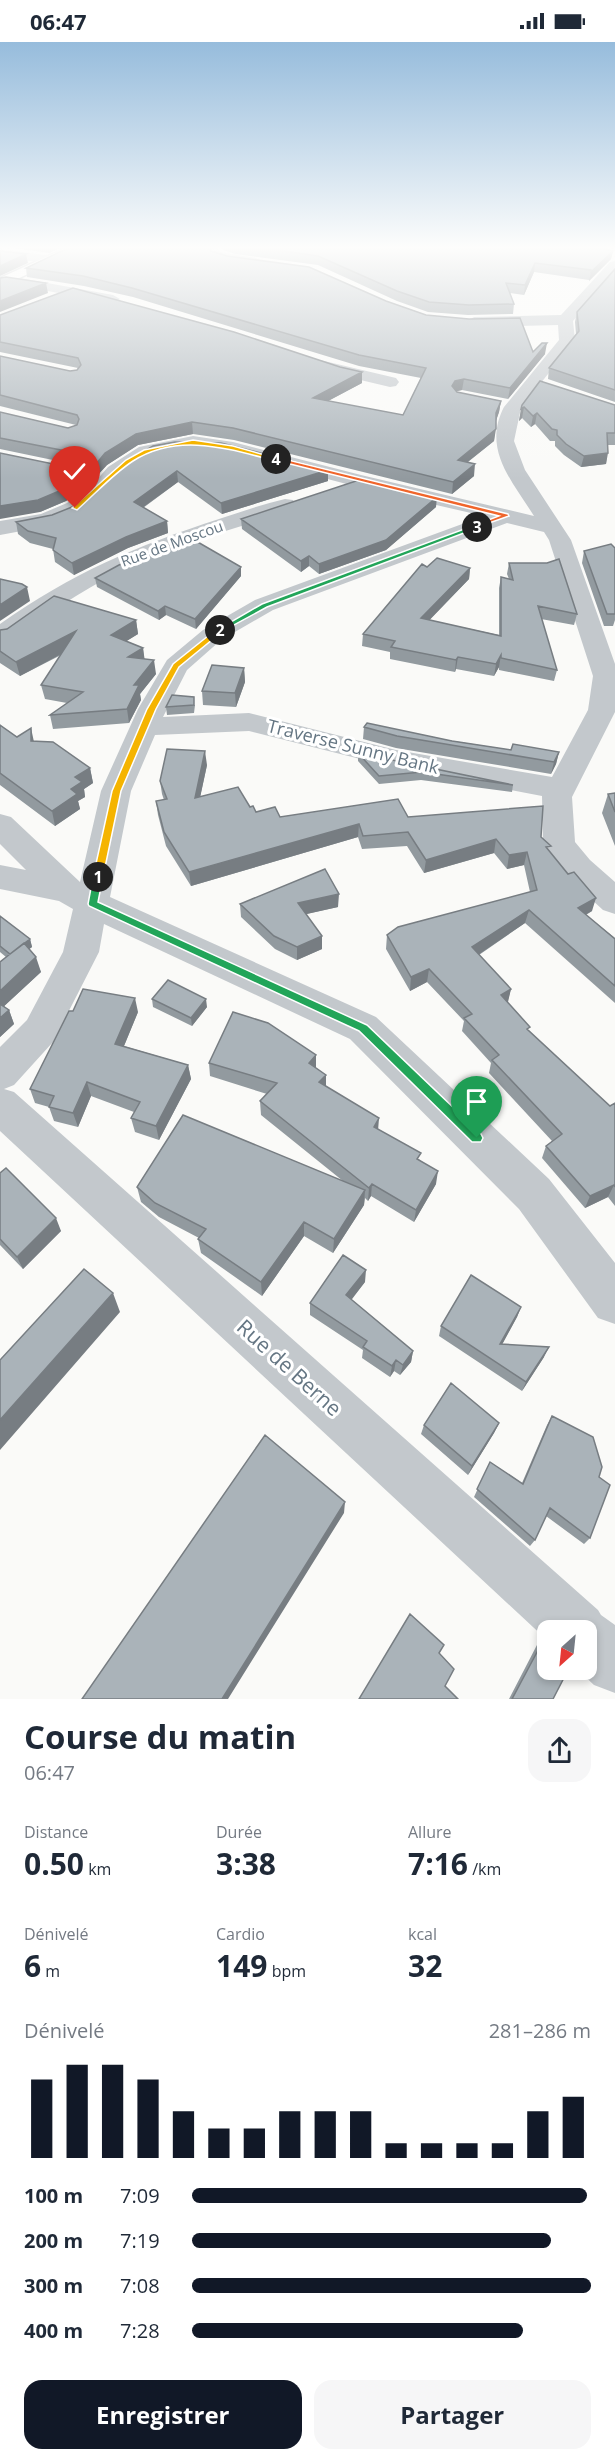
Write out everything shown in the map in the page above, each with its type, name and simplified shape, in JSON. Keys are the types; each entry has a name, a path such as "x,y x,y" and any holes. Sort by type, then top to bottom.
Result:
{"street":[{"path":"565,324 567,340 542,385 503,405 509,415 504,441 514,470 560,540 606,676 602,710 557,797 559,844 578,868 615,901"},
{"path":"305,360 390,382"},
{"path":"0,528 46,520 75,508 116,471 146,451 193,442 233,448 505,516 546,516"},
{"path":"324,492 358,481"},
{"name":"Rue de Moscou","path":"0,636 46,603 111,567 169,543 302,499"},
{"path":"0,1073 40,1031 81,952 80,897 116,791 144,728 176,666 212,635 264,605 505,516"},
{"name":"Traverse Sunny Bank","path":"144,728 176,724 249,722 396,759 561,789"},
{"path":"0,825 80,897"},
{"path":"0,877 80,897 363,1028 534,1194 615,1301"},
{"name":"Rue de Berne","path":"0,1105 567,1620"},
{"path":"597,1648 615,1664"}],"building":[{"path":"0,324 206,324 362,372 313,398 403,415 426,368 359,355 255,324 522,324 533,352 542,343 547,343 510,388 464,379 455,381 452,386 457,392 501,401 496,413 496,429 458,460 475,464 453,482 233,428 192,422 136,434 105,453 92,469 64,489 38,500 0,506 0,453 63,466 72,464 76,458 71,452 0,438 0,412 68,428 77,425 79,419 77,415 0,395 0,356 70,371 77,370 81,365 78,358 0,342"},
{"path":"578,324 615,324 615,390 549,368 579,331"},
{"path":"540,381 615,405 615,433 607,433 608,453 584,456 566,444 557,435 557,430 552,429 537,413 533,416 524,407 521,409"},
{"path":"175,442 221,443 328,470 221,503 177,471 134,502 167,521 126,537 72,563 53,550 56,538 28,531 16,522 52,515 82,503 134,457 153,446"},
{"path":"359,480 437,497 386,540 319,564 309,556 301,561 241,519"},
{"path":"189,537 241,567 195,619 165,606 158,611 95,578 119,565"},
{"path":"611,544 615,548 615,614 607,614 584,551"},
{"path":"437,558 470,568 421,618 501,636 501,577 513,580 509,563 547,563 559,559 577,614 538,606 557,670 501,658 501,655 496,664 458,657 456,660 391,647 395,641 363,634 422,564 427,567"},
{"path":"0,579 22,584 27,587 0,605"},
{"path":"54,596 136,620 111,635 143,648 128,657 154,660 134,685 139,685 127,709 50,715 83,692 41,685 76,631 16,662 0,651 0,630 7,629"},
{"path":"212,665 244,668 235,693 202,691"},
{"path":"172,695 194,697 194,705 166,707"},
{"path":"367,723 452,741 511,750 513,744 559,752 554,762 397,736 364,727"},
{"path":"0,725 17,737 31,728 31,741 53,742 90,768 75,777 82,782 71,789 77,794 52,811 0,773"},
{"path":"167,749 205,751 195,798 238,787 250,807 253,806 256,812 275,807 280,817 398,799 408,817 543,806 541,837 551,846 546,847 568,874 574,872 596,898 578,908 615,939 615,986 529,910 472,947 511,989 501,995 530,1027 527,1029 610,1106 615,1103 615,1187 614,1185 590,1196 546,1146 562,1134 492,1060 499,1055 464,1018 472,1014 429,969 411,977 387,935 398,927 537,890 527,852 509,855 496,839 426,860 408,832 363,836 359,824 189,872 164,832 156,801 167,799 160,781"},
{"path":"358,753 513,785 422,772 379,776"},
{"path":"615,793 615,812 608,794"},
{"path":"325,869 339,894 298,903 322,936 297,947 274,936 240,904"},
{"path":"0,916 30,939 10,954 0,946"},
{"path":"24,943 36,957 0,991 0,962"},
{"path":"168,980 206,999 191,1018 152,999"},
{"path":"83,989 135,998 115,1044 188,1065 156,1126 131,1118 140,1102 87,1082 73,1113 49,1107 54,1096 30,1089 69,1011 73,1011"},
{"path":"0,1004 9,1010 0,1018"},
{"path":"233,1012 268,1023 316,1055 309,1063 326,1075 319,1082 379,1118 374,1127 421,1153 417,1159 438,1171 416,1210 372,1184 369,1188 260,1101 277,1083 209,1063"},
{"path":"183,1115 365,1190 334,1239 304,1222 261,1282 198,1239 206,1229 155,1203 137,1187"},
{"path":"6,1168 56,1218 17,1257 0,1239 0,1173"},
{"path":"343,1255 366,1270 346,1295 413,1351 403,1365 396,1360 392,1366 363,1347 367,1341 310,1303"},
{"path":"84,1269 113,1293 0,1420 0,1360"},
{"path":"471,1275 521,1307 500,1344 549,1347 526,1382 441,1326"},
{"path":"451,1383 499,1423 472,1466 424,1425"},
{"path":"552,1416 593,1437 602,1467 599,1477 610,1485 590,1538 550,1508 535,1540 477,1489 490,1462 523,1484"},
{"path":"265,1435 345,1502 222,1699 82,1699"},
{"path":"410,1614 444,1645 439,1653 454,1669 445,1686 458,1699 359,1699"},
{"path":"537,1652 537,1680 563,1680 553,1699 512,1699"}],"route":[{"path":"75,508 116,471 146,451 193,442 233,448 505,516 264,605 212,635 176,666 152,709 116,791 93,904 363,1028 477,1138"}]}
